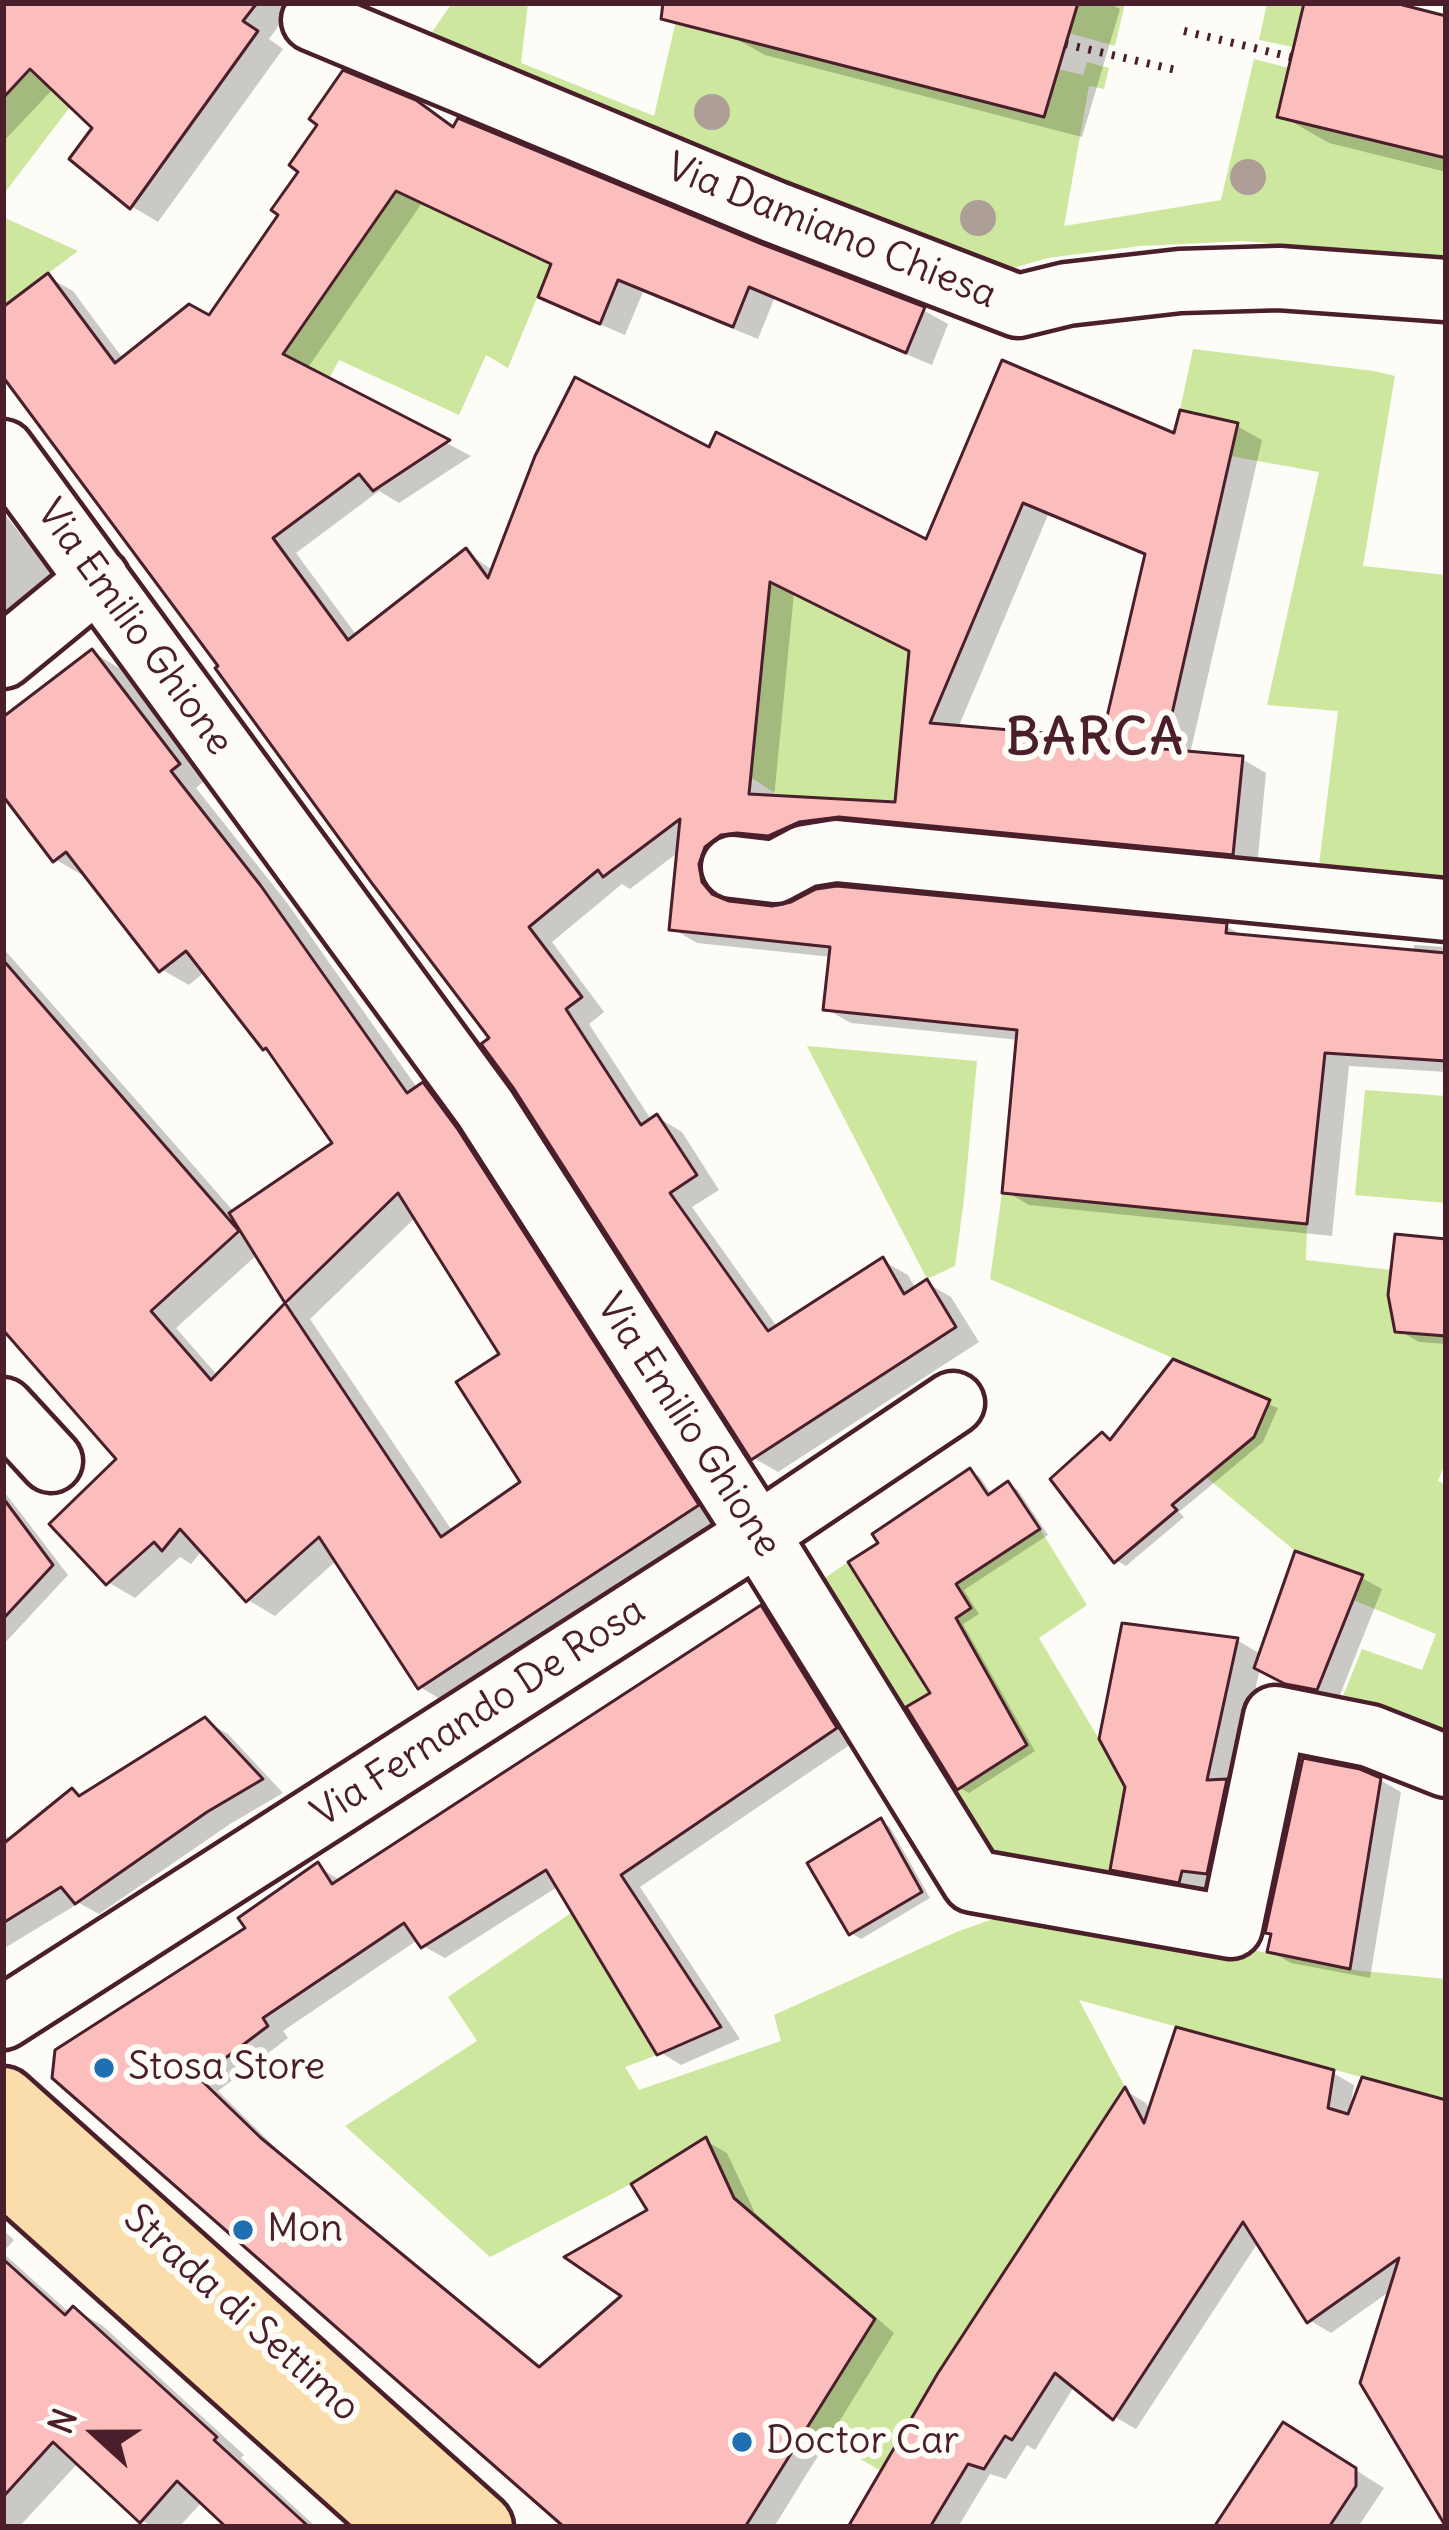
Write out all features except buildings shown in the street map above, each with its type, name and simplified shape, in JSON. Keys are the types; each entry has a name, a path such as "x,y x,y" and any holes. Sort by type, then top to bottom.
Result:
{"main road":[{"name":"Strada di Settimo","path":"3,2102 479,2527"},
{"name":"Strada di Settimo","path":"3,2168 404,2527"}],"street":[{"name":"Via Damiano Chiesa","path":"313,20 774,212 1018,306 1067,294 1180,281 1279,278 1446,290"},
{"name":"Via Emilio Ghione","path":"3,451 485,1108 973,1880 1231,1927 1275,1717 1370,1736 1446,1766"},
{"path":"3,657 98,579"},
{"path":"733,867 775,872 805,856 836,851 1446,910"},
{"name":"Via Fernando De Rosa","path":"3,2018 758,1534 953,1403"},
{"path":"3,1409 51,1461"}],"path":[{"path":"1184,31 1291,57"},
{"path":"1066,44 1176,70"}],"green space":[{"path":"452,3 528,3 521,63 654,116 680,3 725,35 1043,117 1058,69 1083,75 1087,62 1109,68 1104,89 1089,86 1064,226 1221,200 1254,59 1289,68 1278,117 1446,158 1446,259 1244,241 1140,246 1048,258 996,273 428,38"},
{"path":"1078,3 1125,3 1115,46 1069,33"},
{"path":"1267,3 1304,3 1293,47 1259,40"},
{"path":"31,70 70,107 3,195 3,98"},
{"path":"398,156 578,199 508,368 486,355 459,415 339,360 330,377 283,353 354,251"},
{"path":"3,217 78,251 3,307"},
{"path":"1193,349 1395,376 1363,566 1446,575 1446,886 1318,873 1338,711 1267,705 1319,472 1230,456 1237,423 1180,410"},
{"path":"770,582 908,650 892,833 843,829 844,799 812,798 810,827 791,816 792,804 750,777"},
{"path":"807,1046 977,1061 955,1266 927,1279"},
{"path":"1365,1090 1446,1096 1446,1203 1355,1195"},
{"path":"1002,1193 1307,1224 1306,1260 1391,1270 1446,1336 1446,1461 1438,1481 1446,1485 1446,1743 1341,1701 1362,1649 1422,1670 1436,1634 1353,1600 1362,1575 1295,1551 1206,1477 1254,1437 1270,1400 990,1279"},
{"path":"1040,1529 1087,1605 1039,1638 1127,1779 1108,1881 987,1862 950,1795 1027,1744 961,1674 897,1713 819,1582 848,1562 917,1643 971,1608 956,1584"},
{"path":"1030,1906 1353,1970 1446,1979 1446,2103 1079,2000 1125,2087 881,2471 807,2428 874,2319 734,2198 706,2138 631,2184 490,2257 345,2126 477,2041 448,1997 571,1913 657,2055 625,2067 639,2090 781,2041 774,2015 959,1931"}],"place":[{"name":"Stosa Store","path":"104,2068"},
{"name":"Mon","path":"243,2230"},
{"name":"Doctor Car","path":"742,2442"}],"district":[{"name":"BARCA","path":"1096,739"}]}
